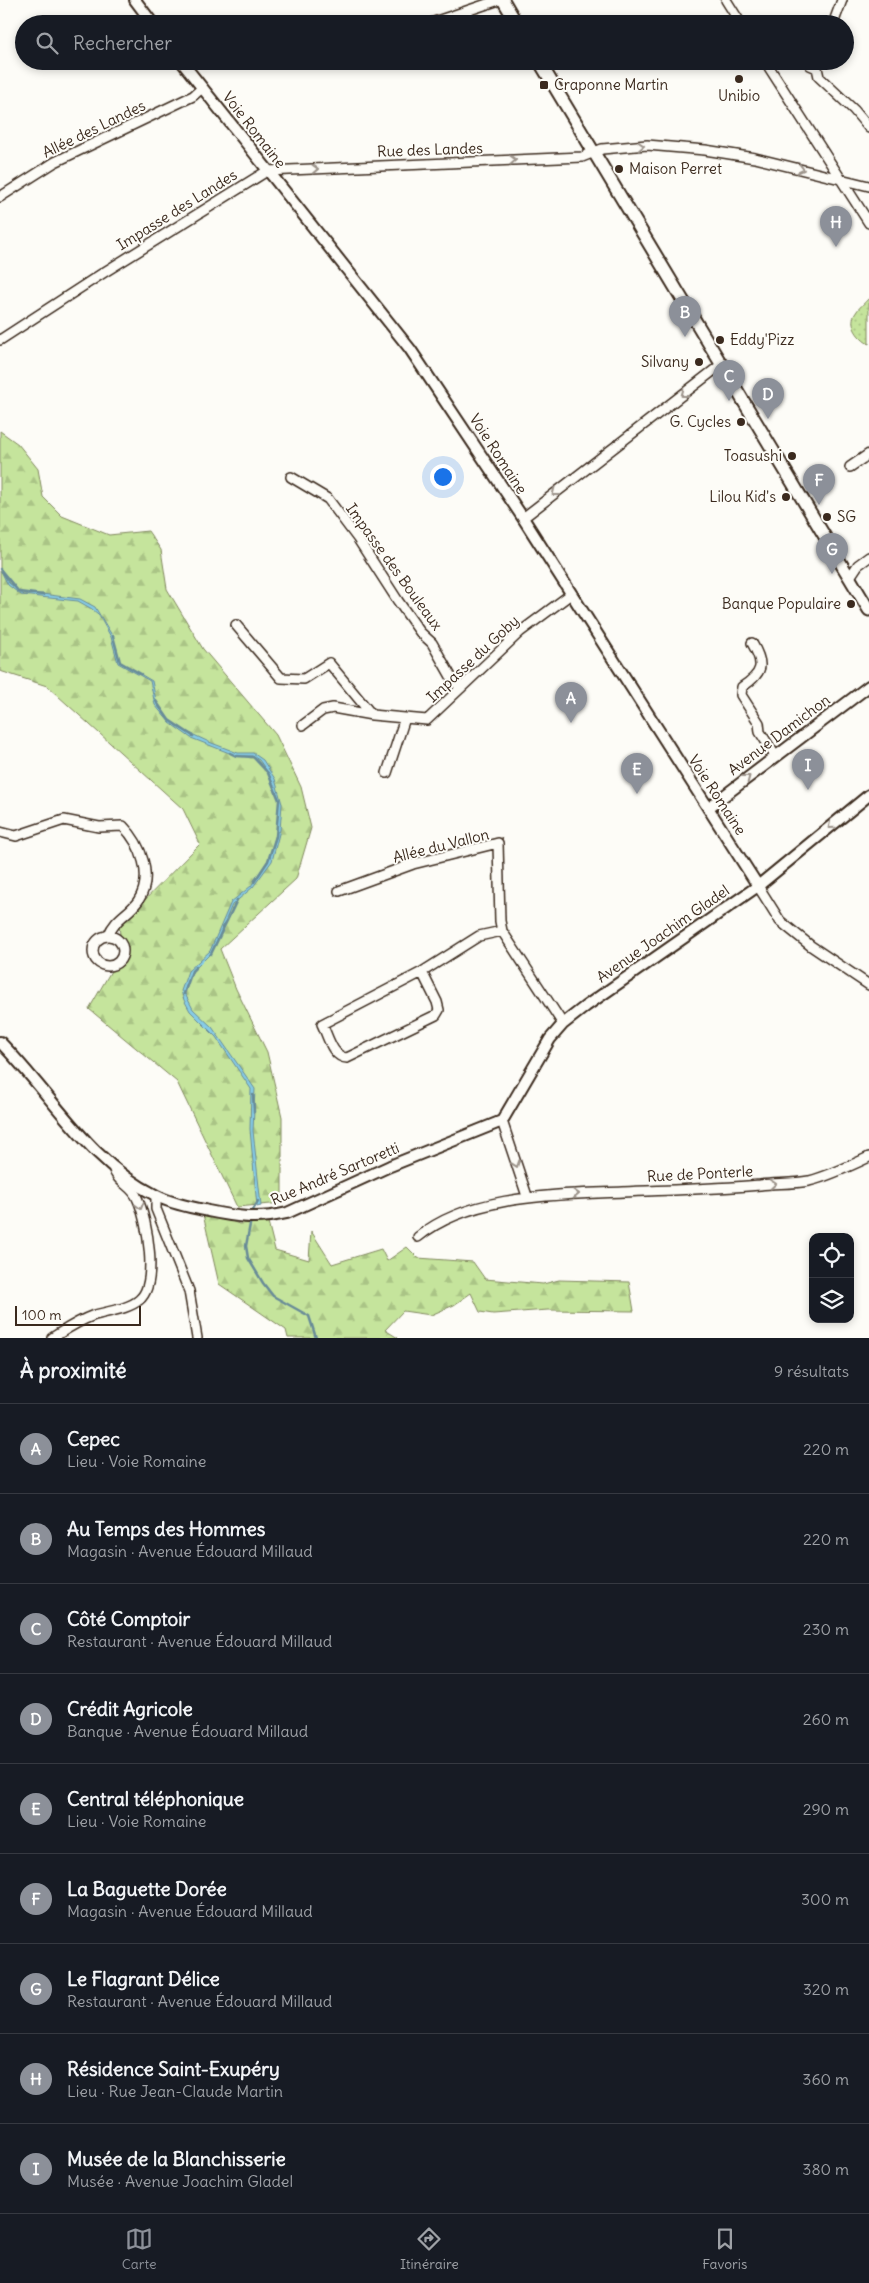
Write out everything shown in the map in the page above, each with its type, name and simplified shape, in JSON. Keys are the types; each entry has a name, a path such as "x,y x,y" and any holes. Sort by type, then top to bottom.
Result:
{"main road":[{"path":"503,0 512,15"},
{"path":"544,70 869,610"}],"street":[{"path":"135,0 146,15"},
{"path":"454,15 498,0"},
{"path":"726,0 735,15"},
{"path":"836,15 842,0"},
{"name":"Voie Romaine","path":"188,70 410,349 523,518 758,886"},
{"path":"771,70 869,223"},
{"path":"818,70 819,77 854,110 869,128"},
{"name":"Allée des Landes","path":"0,197 55,162 193,96 202,88"},
{"name":"Rue des Landes","path":"267,171 567,157 594,153 602,149 647,145 705,150 755,158 841,181 869,186"},
{"name":"Impasse des Landes","path":"0,340 103,273 267,171"},
{"path":"523,518 722,364"},
{"path":"850,467 869,454"},
{"name":"Impasse des Bouleaux","path":"291,477 328,499 358,539 420,632 432,643 453,680 461,688"},
{"path":"850,577 858,565 869,557"},
{"path":"841,562 858,565"},
{"name":"Impasse du Goby","path":"303,725 323,710 333,708 372,715 427,720 520,632 571,594"},
{"path":"236,625 281,678 304,679 329,663 372,715"},
{"path":"752,643 761,658 760,666 758,675 742,688 741,695 759,723 760,732 776,757"},
{"name":"Avenue Damichon","path":"708,808 869,686"},
{"path":"388,773 405,718"},
{"name":"Avenue Joachim Gladel","path":"502,1122 546,1045 563,1024 758,886 869,795"},
{"path":"0,832 16,836 64,820 99,827 123,826 132,835 144,860 146,882 138,901 113,924 108,936"},
{"name":"Allée du Vallon","path":"339,892 413,864 498,843 500,921 502,931 563,1024"},
{"path":"758,886 780,921 811,946 869,986"},
{"path":"422,972 437,1002 439,1010 436,1015 347,1058 340,1058 322,1024 422,972 479,936 502,931"},
{"name":"Rue André Sartoretti","path":"0,1042 85,1142 113,1168 156,1196 172,1202 249,1218 287,1213 390,1166 502,1122"},
{"path":"502,1122 527,1196"},
{"name":"Rue de Ponterle","path":"418,1237 433,1225 445,1219 527,1196 718,1188 808,1181 869,1157"},
{"path":"52,1338 92,1316 132,1305 145,1293 148,1283 149,1246 139,1201 133,1192 116,1177 113,1168"},
{"path":"156,1196 156,1208 189,1291 196,1338"}],"green space":[{"path":"869,298 869,344 858,335 854,327 853,318"},
{"path":"0,431 18,444 38,469 43,497 62,516 109,535 148,531 161,550 167,589 203,649 276,735 301,787 311,828 296,879 220,949 236,989 267,1052 282,1117 282,1203 237,1207 177,1082 89,1009 122,952 119,926 200,844 183,809 47,686 0,671"},
{"path":"202,1210 239,1224 268,1222 275,1250 309,1260 311,1231 332,1264 381,1249 387,1261 407,1247 418,1258 473,1262 485,1279 543,1284 559,1280 629,1282 634,1311 548,1310 493,1314 480,1312 471,1293 454,1305 431,1315 403,1311 385,1330 398,1338 288,1338 286,1330 219,1284"}],"water":[{"path":"0,569 9,583 24,595 42,594 80,599 95,607 113,637 120,662 152,681 157,705 169,720 179,728 209,742 238,753 253,753 263,760 275,779 282,804 280,830 272,861 253,887 232,905 212,952 191,973 184,992 193,1009 212,1027 255,1089 253,1131 261,1206 257,1207 250,1129 251,1089 216,1037 190,1011 181,991 188,971 210,951 231,902 251,886 270,857 277,830 279,799 269,774 259,760 252,756 237,756 191,738 170,723 155,705 150,681 118,663 111,637 98,614 92,609 78,601 21,595 8,585"}],"waterway":[{"path":"0,569 19,592 43,595"},
{"path":"113,636 120,662 141,674"},
{"path":"156,701 169,720 193,736"},
{"path":"230,753 236,756 253,757 268,773 279,800 276,836 268,861 254,882"},
{"path":"211,954 237,900"},
{"path":"184,994 192,971 196,967"},
{"path":"253,1095 254,1112"},
{"path":"251,1214 258,1201"},
{"path":"251,1219 246,1246 248,1258 273,1296 309,1316 316,1338"}],"place":[{"name":"Unibio","path":"739,79"},
{"name":"Craponne Martin","path":"544,85"},
{"name":"Maison Perret","path":"619,169"},
{"name":"Résidence Saint-Exupéry","path":"836,247"},
{"name":"Au Temps des Hommes","path":"685,337"},
{"name":"Eddy'Pizz","path":"720,340"},
{"name":"Silvany","path":"699,362"},
{"name":"Côté Comptoir","path":"729,401"},
{"name":"Crédit Agricole","path":"768,419"},
{"name":"G. Cycles","path":"741,422"},
{"name":"Toasushi","path":"792,456"},
{"name":"Lilou Kid's","path":"786,497"},
{"name":"La Baguette Dorée","path":"819,505"},
{"name":"SG","path":"827,517"},
{"name":"Le Flagrant Délice","path":"832,574"},
{"name":"Banque Populaire","path":"851,604"},
{"name":"Cepec","path":"571,723"},
{"name":"Musée de la Blanchisserie","path":"808,790"},
{"name":"Central téléphonique","path":"637,794"}]}
